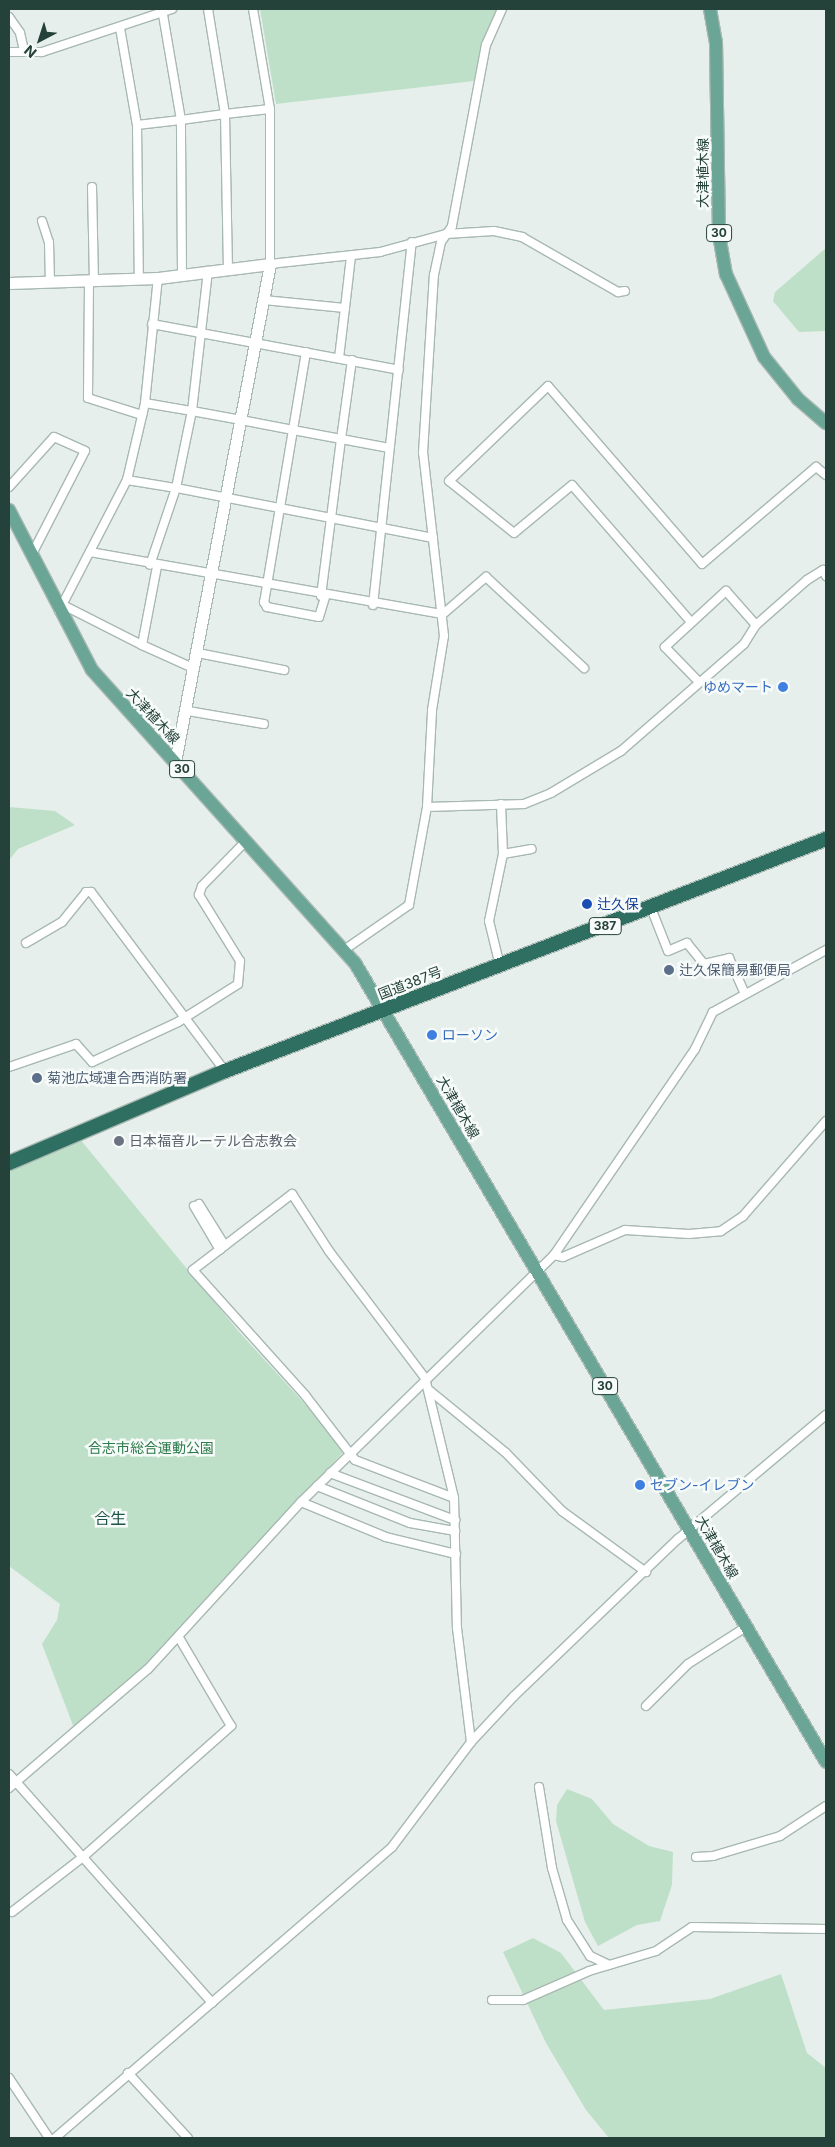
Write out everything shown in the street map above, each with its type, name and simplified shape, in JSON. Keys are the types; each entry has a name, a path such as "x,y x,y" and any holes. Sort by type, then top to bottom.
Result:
{"highway":[{"name":"国道387号","path":"9,1162 225,1071 826,839"}],"main road":[{"name":"大津植木線","path":"710,9 717,68 719,235 726,274 764,357 798,398 826,423"},
{"name":"大津植木線","path":"9,510 31,556 61,608 92,670 344,950 383,1010 826,1762"}],"street":[{"path":"9,52 42,52 162,15 172,9"},
{"path":"208,9 224,114 228,268"},
{"path":"176,762 188,711 270,264 270,109 253,9"},
{"path":"344,950 409,905 427,806 432,710 444,614 423,453 434,274 446,234 452,226 486,45 502,9"},
{"path":"162,15 181,120 182,275"},
{"path":"9,17 20,34 24,51"},
{"path":"120,28 137,125 139,278"},
{"path":"137,125 270,109"},
{"path":"92,187 88,398 142,415"},
{"path":"42,221 48,242 50,282"},
{"path":"9,283 91,282 158,278 228,268 351,256 446,234 515,235 618,292 625,291"},
{"path":"373,605 412,242"},
{"path":"339,358 351,256"},
{"path":"142,645 153,565 176,488 192,411 204,333 208,271"},
{"path":"158,278 145,404 127,480 61,608 195,668"},
{"path":"264,300 345,308"},
{"path":"152,324 399,370"},
{"path":"306,352 264,602 275,608 319,617 352,360"},
{"path":"691,622 572,485 514,533 449,481 548,386 702,564 816,467 826,475"},
{"path":"145,404 389,448"},
{"path":"9,487 54,437 85,451 31,556"},
{"path":"127,480 433,538"},
{"path":"90,552 373,605 444,614 486,577 584,668"},
{"path":"427,806 502,804 538,800 590,770 621,751 744,644 756,625 825,572"},
{"path":"699,682 665,647 726,591 756,625"},
{"path":"198,653 284,670"},
{"path":"188,711 264,724"},
{"path":"500,966 489,921 503,854 502,804"},
{"path":"9,1067 76,1044 92,1062 186,1017 242,979 240,961 199,895 202,886 247,840"},
{"path":"503,854 532,849"},
{"path":"26,944 62,922 86,892 91,892 225,1071"},
{"path":"651,908 668,951 687,943 704,964 728,958 744,992"},
{"path":"12,1786 148,1669 301,1502 350,1452 554,1255 691,1056 713,1012 744,992 826,950"},
{"path":"554,1255 563,1257 625,1230 689,1234 721,1231 743,1216 826,1121"},
{"path":"454,1498 355,1460 193,1270 292,1194 329,1252 425,1378 454,1498 458,1628 471,1742"},
{"path":"196,1205 223,1248"},
{"path":"429,1390 506,1453 562,1511 646,1572"},
{"path":"56,2138 128,2073 392,1847 471,1742 689,1530 826,1415"},
{"path":"330,1473 455,1520"},
{"path":"317,1486 410,1523 455,1531"},
{"path":"301,1502 386,1537 456,1554"},
{"path":"646,1706 688,1664 746,1627"},
{"path":"12,1912 83,1857 231,1726 178,1636"},
{"path":"9,1774 12,1786 83,1857 212,2003"},
{"path":"539,1787 552,1868 567,1920 590,1956 609,1965"},
{"path":"696,1856 713,1856 780,1836 826,1806"},
{"path":"492,2000 523,2000 609,1965 656,1951 692,1927 826,1929"},
{"path":"128,2073 188,2138"},
{"path":"9,2078 49,2138"}],"green space":[{"path":"260,9 498,9 482,43 474,81 276,104"},
{"path":"826,248 826,331 799,332 773,301 775,292"},
{"path":"9,807 55,811 75,825 18,849 9,860"},
{"name":"合志市総合運動公園","path":"79,1138 240,1333 346,1449 145,1667 74,1728 42,1644 57,1620 60,1604 9,1566 9,1169"},
{"path":"567,1789 592,1799 613,1824 649,1846 673,1852 672,1885 660,1921 637,1925 598,1946 585,1922 556,1821 557,1805"},
{"path":"533,1938 561,1953 604,2010 710,1999 781,1974 807,2053 826,2068 826,2138 609,2138 586,2110 546,2043 503,1952"}],"place":[{"name":"ゆめマート","path":"783,687"},
{"name":"辻久保","path":"587,904"},
{"name":"辻久保簡易郵便局","path":"669,970"},
{"name":"ローソン","path":"432,1035"},
{"name":"菊池広域連合西消防署","path":"37,1078"},
{"name":"日本福音ルーテル合志教会","path":"119,1141"},
{"name":"セブン-イレブン","path":"640,1485"}],"district":[{"name":"合生","path":"110,1518"}]}
